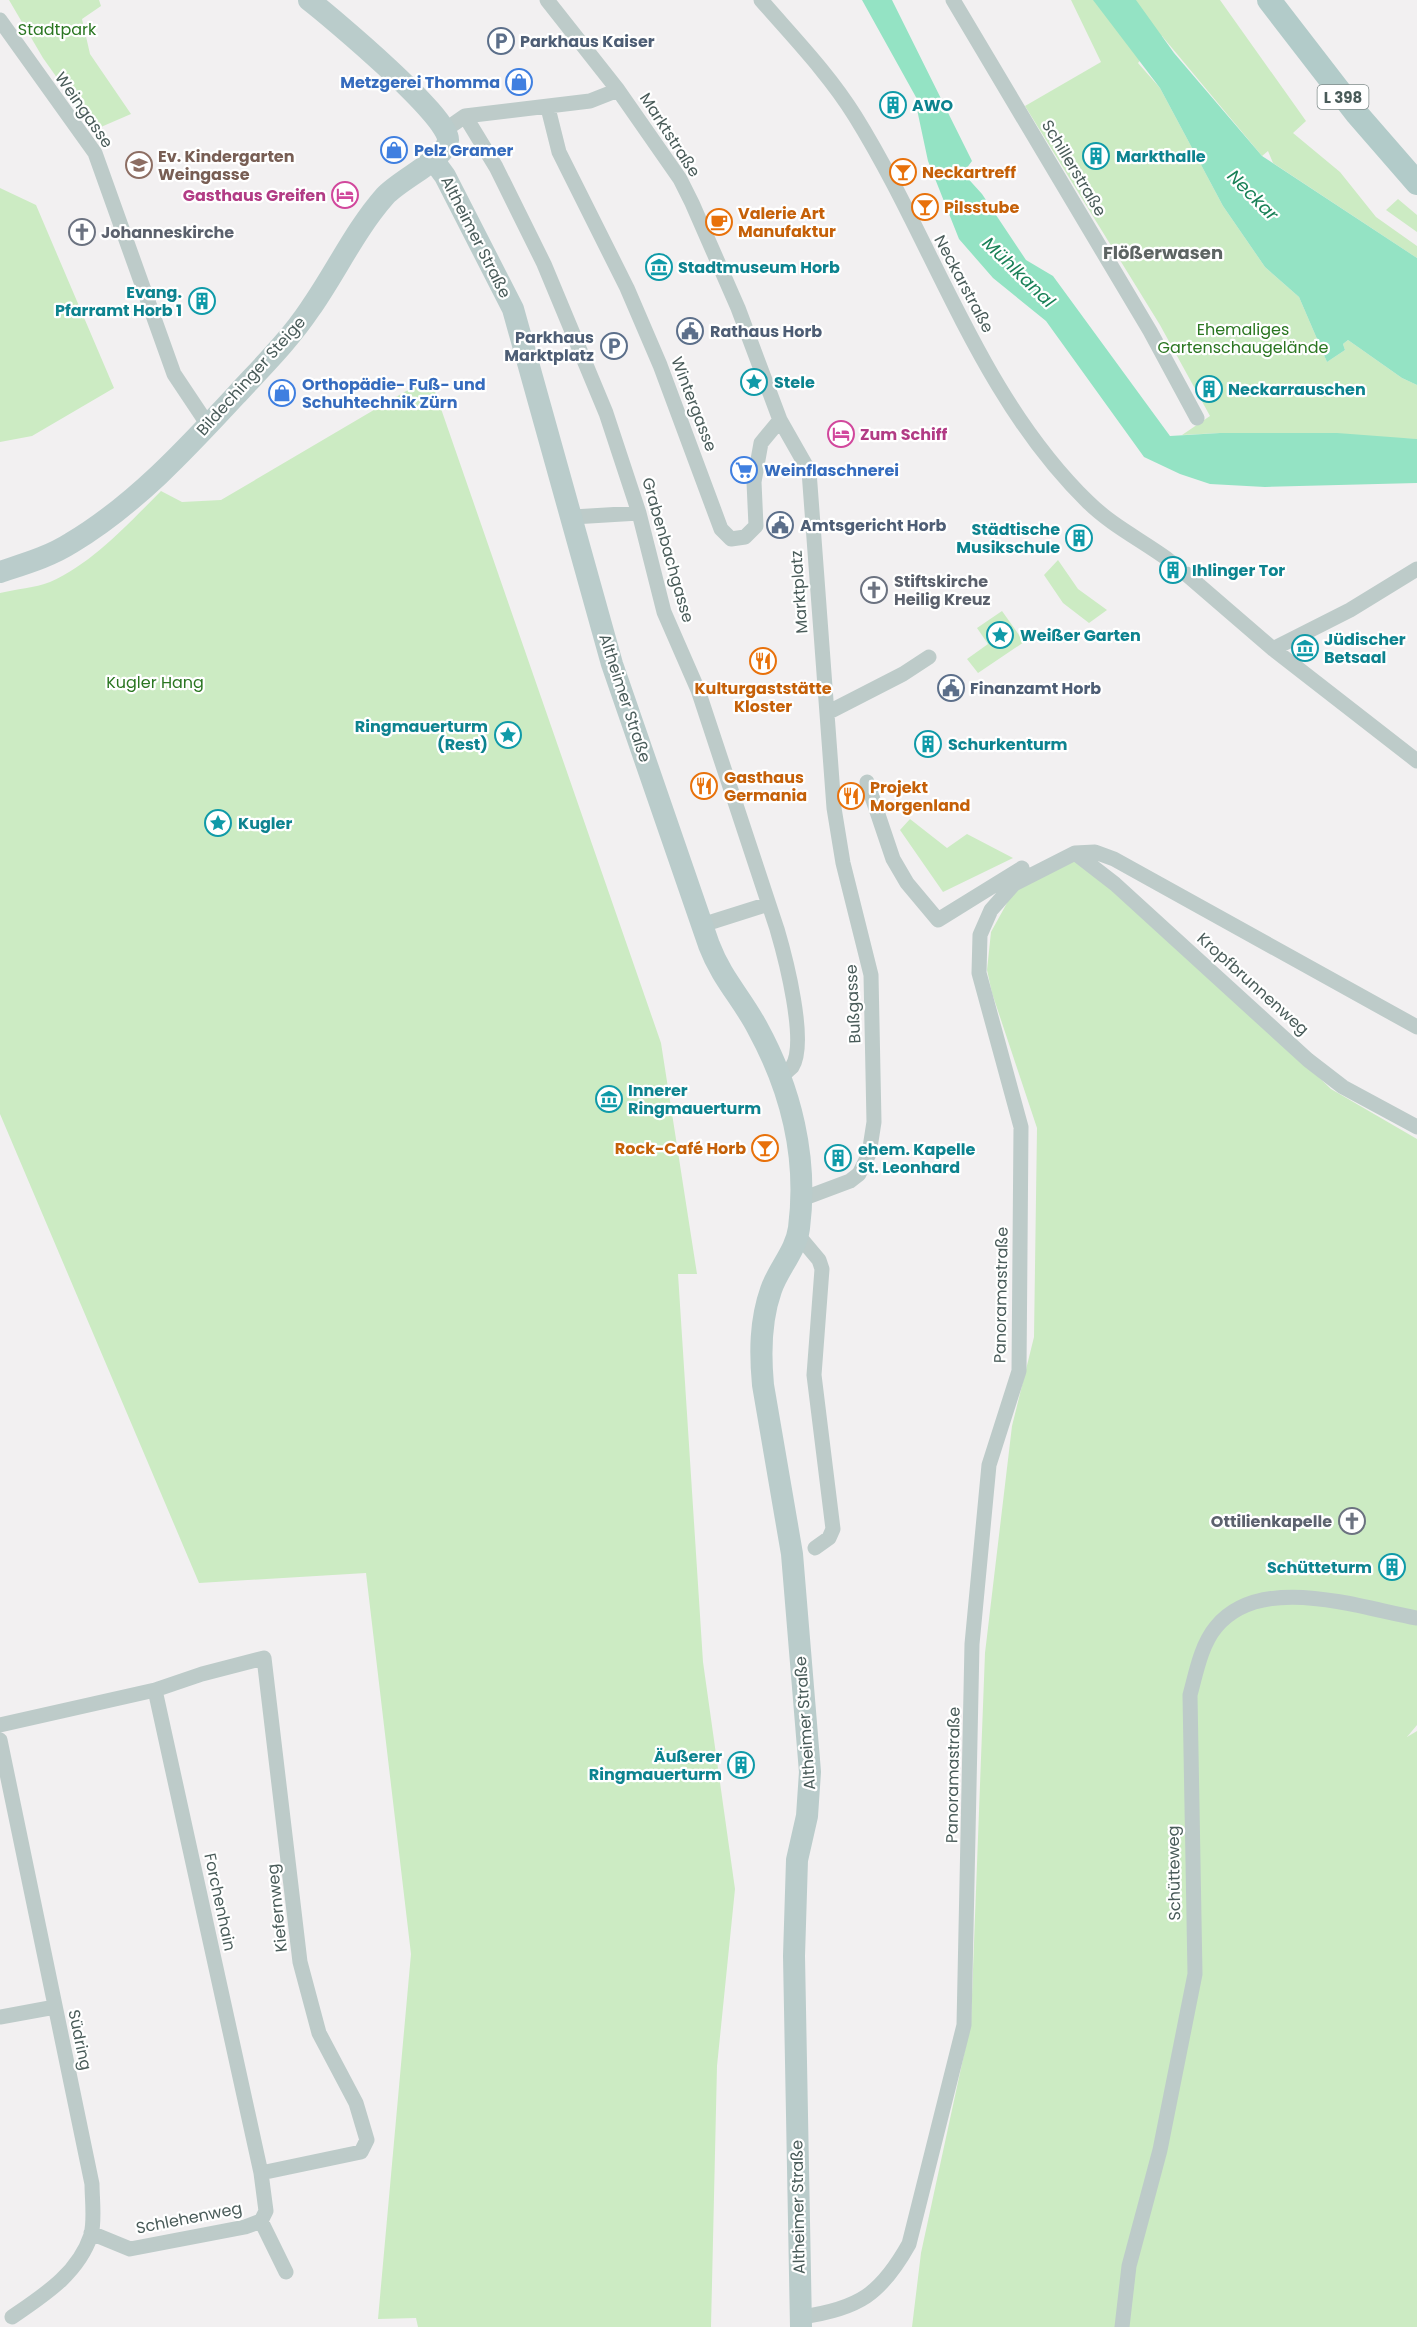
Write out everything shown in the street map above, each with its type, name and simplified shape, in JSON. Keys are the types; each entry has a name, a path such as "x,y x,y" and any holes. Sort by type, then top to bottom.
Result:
{"main road":[{"name":"L 398","path":"1269,0 1357,114 1415,179"}],"street":[{"path":"309,0 341,25 396,77 445,130 448,140 444,150 434,161"},
{"path":"547,0 618,90"},
{"name":"Neckarstraße","path":"761,0 803,48 855,115 957,312 1011,405 1044,453 1090,504 1166,558"},
{"name":"Schillerstraße","path":"953,0 1150,331 1197,418"},
{"name":"Weingasse","path":"0,20 95,153 174,374 208,425"},
{"name":"Marktstraße","path":"445,130 465,116 548,108 591,101 618,90 680,179 706,234"},
{"name":"Wintergasse","path":"548,108 559,152 627,288 656,356 722,530 731,539 741,538 756,526 754,482 761,443 780,420"},
{"name":"Grabenbachgasse","path":"465,116 496,167 539,254 606,413 639,513 664,612 698,690 786,961 796,1016 795,1049 792,1067 781,1076"},
{"name":"Bildechinger Steige","path":"0,572 39,559 71,544 120,508 208,425 284,343 311,309 348,247 385,196 407,176 434,161"},
{"name":"Altheimer Straße","path":"434,161 445,176 513,309 573,517 612,664 702,925 720,972 757,1027 781,1076 792,1110 802,1199 798,1235 771,1289 762,1330 760,1358 792,1554 810,1772 807,1816 797,1860 794,1956 801,2322"},
{"name":"Marktplatz","path":"706,234 738,308 780,420 809,471 828,734"},
{"path":"573,517 639,513"},
{"path":"1274,649 1350,610 1417,569"},
{"path":"1186,574 1274,649 1417,761"},
{"path":"828,713 903,674 929,657"},
{"name":"Bußgasse","path":"802,1199 850,1181 859,1174 869,1154 874,1122 871,975 843,863 828,734"},
{"path":"867,782 893,859 907,883 938,920 1031,863 1048,867"},
{"path":"1075,853 1095,852 1114,859 1417,1027"},
{"name":"Panoramastraße","path":"801,2322 832,2313 868,2296 892,2274 909,2244 964,2025 972,1644 989,1465 1019,1371 1021,1127 979,974 980,935 991,909 1014,884 1075,853"},
{"name":"Kropfbrunnenweg","path":"1075,853 1115,884 1308,1060 1343,1087 1417,1127"},
{"path":"702,925 768,904"},
{"path":"798,1235 819,1260 822,1269 814,1375 833,1530 829,1539 814,1548"},
{"name":"Schütteweg","path":"1122,2327 1129,2266 1160,2150 1195,1974 1190,1695 1200,1658 1216,1627 1241,1607 1268,1600 1310,1596 1417,1618"},
{"name":"Kiefernweg","path":"155,1690 202,1674 264,1658 300,1962 319,2033 356,2103 367,2140 361,2152 261,2174"},
{"path":"0,1725 155,1690"},
{"name":"Forchenhain","path":"155,1690 261,2174 266,2211 261,2221"},
{"name":"Südring","path":"0,1740 92,2184 91,2233 78,2262 55,2287 12,2317"},
{"path":"0,2017 55,2007"},
{"path":"261,2221 286,2272"},
{"name":"Schlehenweg","path":"91,2233 130,2248 245,2227 261,2221"}],"green space":[{"name":"Stadtpark","path":"9,0 99,0 101,6 82,19 90,54 131,114 94,130 43,58"},
{"name":"Ehemaliges Gartenschaugelände","path":"1071,0 1220,0 1306,121 1293,133 1340,172 1376,217 1417,246 1417,258 1273,163 1268,151 1262,156 1162,36 1138,63 1160,88 1223,206 1265,267 1299,297 1327,362 1345,350 1343,344 1348,340 1402,378 1417,385 1417,439 1220,433 1182,435 1210,416 1160,325 1025,106 1101,62"},
{"path":"0,188 36,205 114,388 32,436 0,442"},
{"path":"1398,199 1417,215 1417,232 1386,210"},
{"name":"Kugler Hang","path":"430,377 661,1043 697,1274 678,1274 703,1662 735,1889 717,2066 711,2327 418,2327 416,2318 378,2319 411,1954 366,1573 199,1583 0,1114 0,593 44,584 66,574 109,542 161,491 182,502 221,500"},
{"path":"1058,560 1078,589 1107,610 1089,623 1063,603 1044,575"},
{"name":"Weißer Garten","path":"1002,611 1024,642 978,673 967,659 988,644 977,628"},
{"path":"910,819 947,848 967,834 1013,858 943,892 900,830"},
{"path":"1087,853 1331,1089 1417,1139 1417,1725 1407,1737 1417,1731 1417,2327 912,2327 921,2253 971,2022 985,1653 1012,1426 1034,1337 1037,1128 992,993 987,970 991,932 1018,883"}],"water":[{"name":"Mühlkanal","path":"862,0 892,0 972,161 963,173 982,194 1026,260 1053,276 1170,436 1220,433 1337,433 1417,439 1417,483 1265,487 1210,484 1180,474 1144,457 1046,321 993,278 959,239 928,161 915,100 917,99"},
{"name":"Neckar","path":"1093,0 1136,0 1174,53 1262,156 1417,258 1417,385 1402,378 1348,340 1343,344 1345,350 1327,362 1299,297 1265,267 1223,206 1160,88"}],"tunnel":[{"path":"1166,558 1186,574"}],"place":[{"name":"Parkhaus Kaiser","path":"501,41"},
{"name":"Metzgerei Thomma","path":"519,82"},
{"name":"AWO","path":"893,105"},
{"name":"Pelz Gramer","path":"394,150"},
{"name":"Markthalle","path":"1096,156"},
{"name":"Ev. Kindergarten Weingasse","path":"139,165"},
{"name":"Neckartreff","path":"903,172"},
{"name":"Gasthaus Greifen","path":"345,195"},
{"name":"Pilsstube","path":"925,207"},
{"name":"Valerie Art Manufaktur","path":"719,222"},
{"name":"Johanneskirche","path":"82,232"},
{"name":"Stadtmuseum Horb","path":"659,267"},
{"name":"Evang. Pfarramt Horb 1","path":"202,301"},
{"name":"Rathaus Horb","path":"690,331"},
{"name":"Parkhaus Marktplatz","path":"614,346"},
{"name":"Stele","path":"754,382"},
{"name":"Neckarrauschen","path":"1209,389"},
{"name":"Orthopädie- Fuß- und Schuhtechnik Zürn","path":"282,393"},
{"name":"Zum Schiff","path":"841,434"},
{"name":"Weinflaschnerei","path":"744,470"},
{"name":"Amtsgericht Horb","path":"780,525"},
{"name":"Städtische Musikschule","path":"1079,538"},
{"name":"Ihlinger Tor","path":"1173,570"},
{"name":"Stiftskirche Heilig Kreuz","path":"874,590"},
{"name":"Weißer Garten","path":"1000,635"},
{"name":"Jüdischer Betsaal","path":"1305,648"},
{"name":"Kulturgaststätte Kloster","path":"763,661"},
{"name":"Finanzamt Horb","path":"951,688"},
{"name":"Ringmauerturm (Rest)","path":"508,735"},
{"name":"Schurkenturm","path":"928,744"},
{"name":"Gasthaus Germania","path":"704,786"},
{"name":"Projekt Morgenland","path":"851,796"},
{"name":"Kugler","path":"218,823"},
{"name":"Innerer Ringmauerturm","path":"609,1099"},
{"name":"Rock-Café Horb","path":"765,1148"},
{"name":"ehem. Kapelle St. Leonhard","path":"838,1158"},
{"name":"Ottilienkapelle","path":"1352,1521"},
{"name":"Schütteturm","path":"1392,1567"},
{"name":"Äußerer Ringmauerturm","path":"741,1765"}],"district":[{"name":"Flößerwasen","path":"1163,252"}]}
